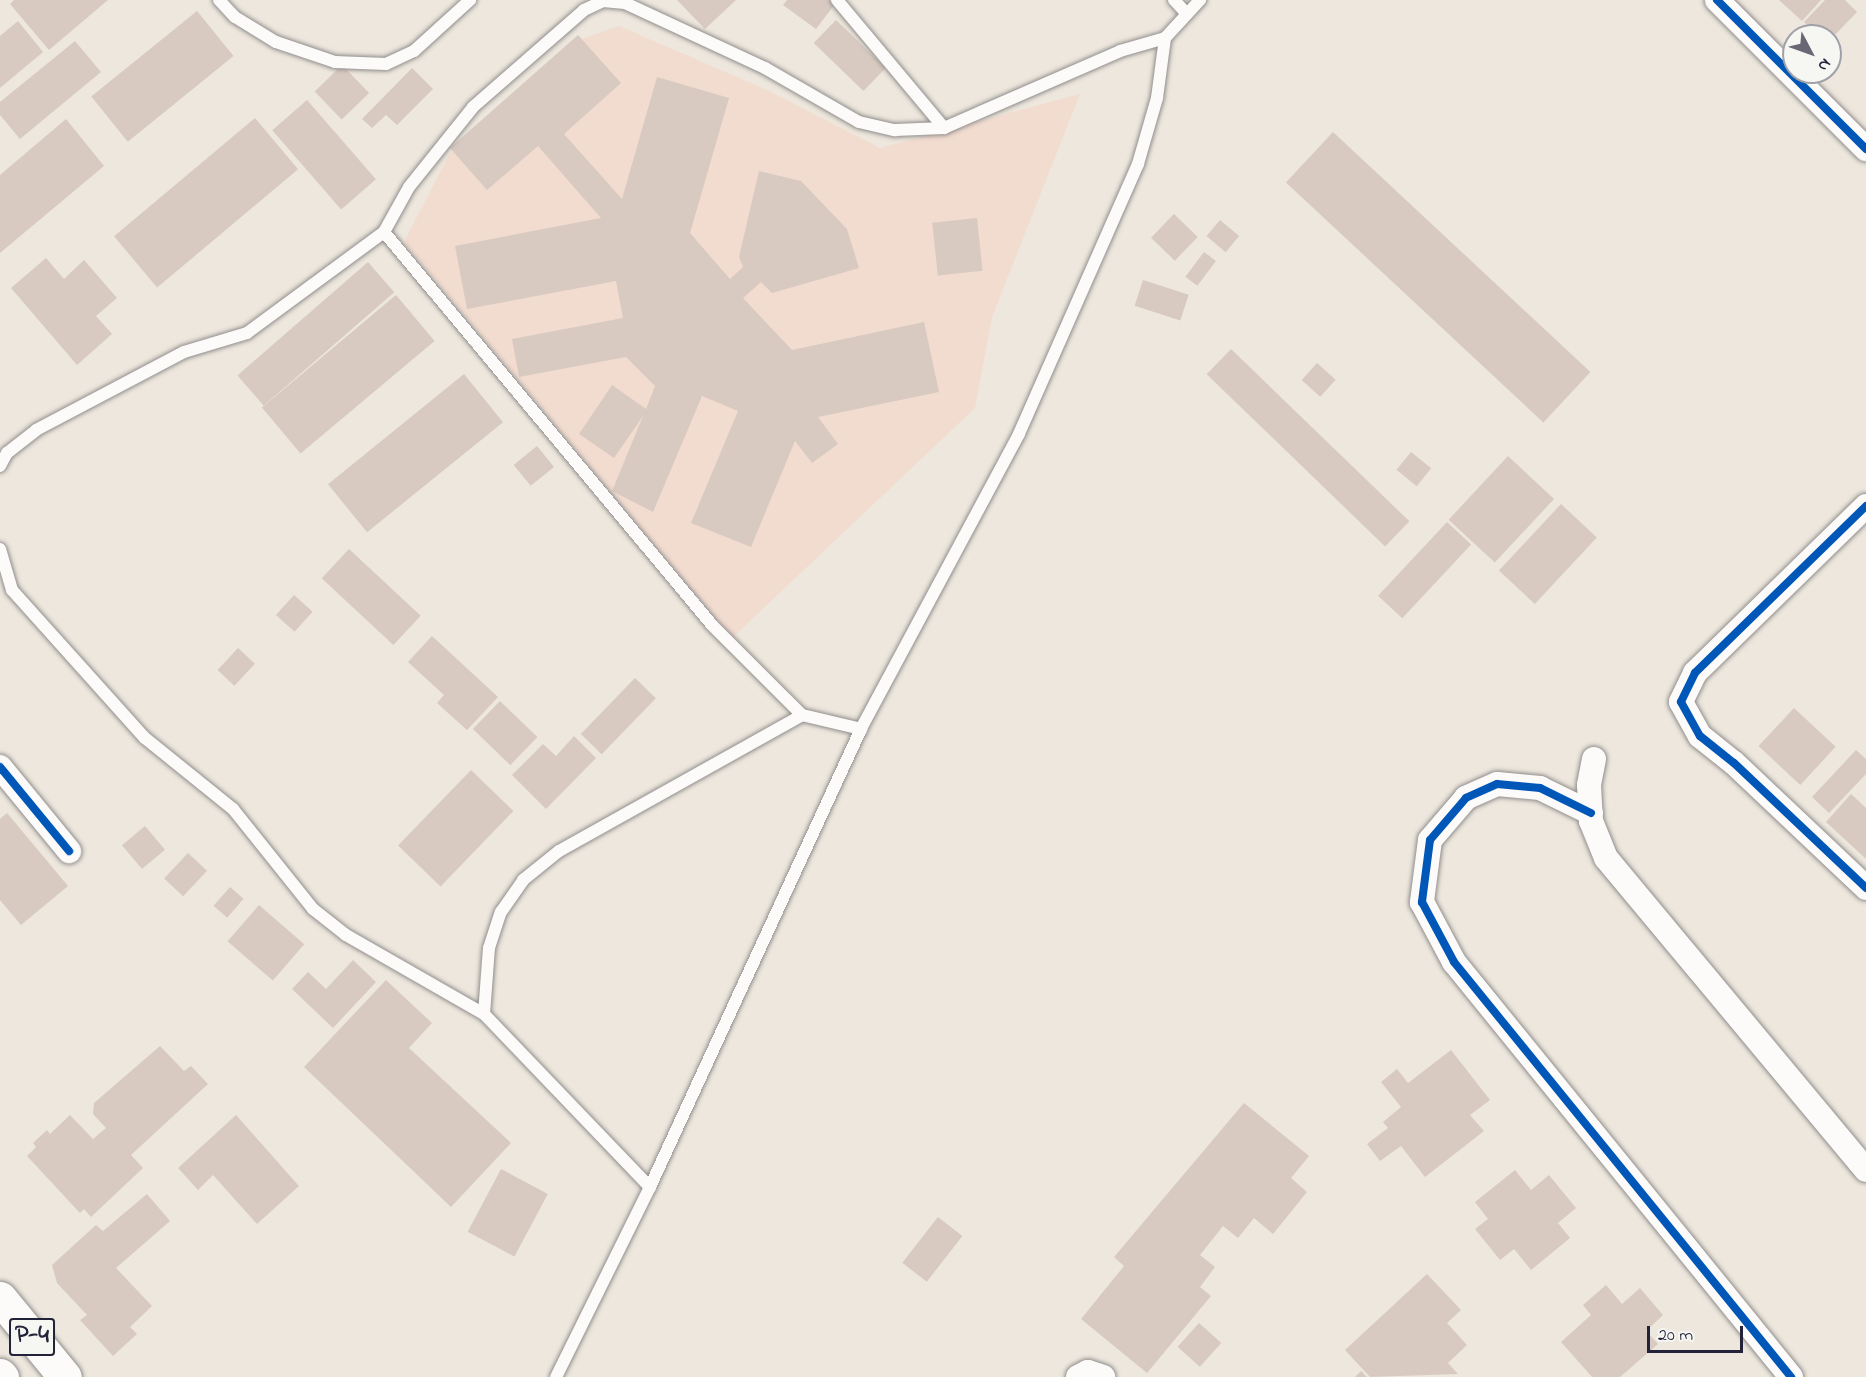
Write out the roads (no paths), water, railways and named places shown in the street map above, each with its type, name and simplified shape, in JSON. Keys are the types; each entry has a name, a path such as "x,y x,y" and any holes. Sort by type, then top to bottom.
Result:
{"highway":[{"name":"P-4","path":"0,1298 65,1377"}],"street":[{"path":"1717,0 1866,149"},
{"path":"1866,506 1695,673 1681,702 1700,736 1734,763 1866,888"},
{"path":"1594,759 1589,785 1591,813 1606,858 1866,1170"},
{"path":"4,782 69,851"},
{"path":"1591,813 1540,788 1497,784 1466,798 1430,840 1422,902 1454,962 1791,1377"},
{"path":"1078,1377 1088,1372 1103,1377"}],"lane":[{"path":"219,0 235,17 276,42 335,62 386,64 414,51 470,0"},
{"path":"837,0 944,128"},
{"path":"1174,0 1187,14"},
{"path":"0,466 7,453 36,430 184,352 247,333 384,232 409,187 473,107 584,10 603,1 625,3 765,68 859,122 895,130 944,128 1119,51 1165,38 1200,0"},
{"path":"556,1377 650,1187 861,729 1019,434 1138,164 1157,98 1165,38"},
{"path":"384,232 712,625 802,715 861,729"},
{"path":"0,549 12,590 145,738 233,809 313,909 346,935 484,1014 650,1187"},
{"path":"484,1014 489,948 501,912 523,880 559,851 802,715"}]}
